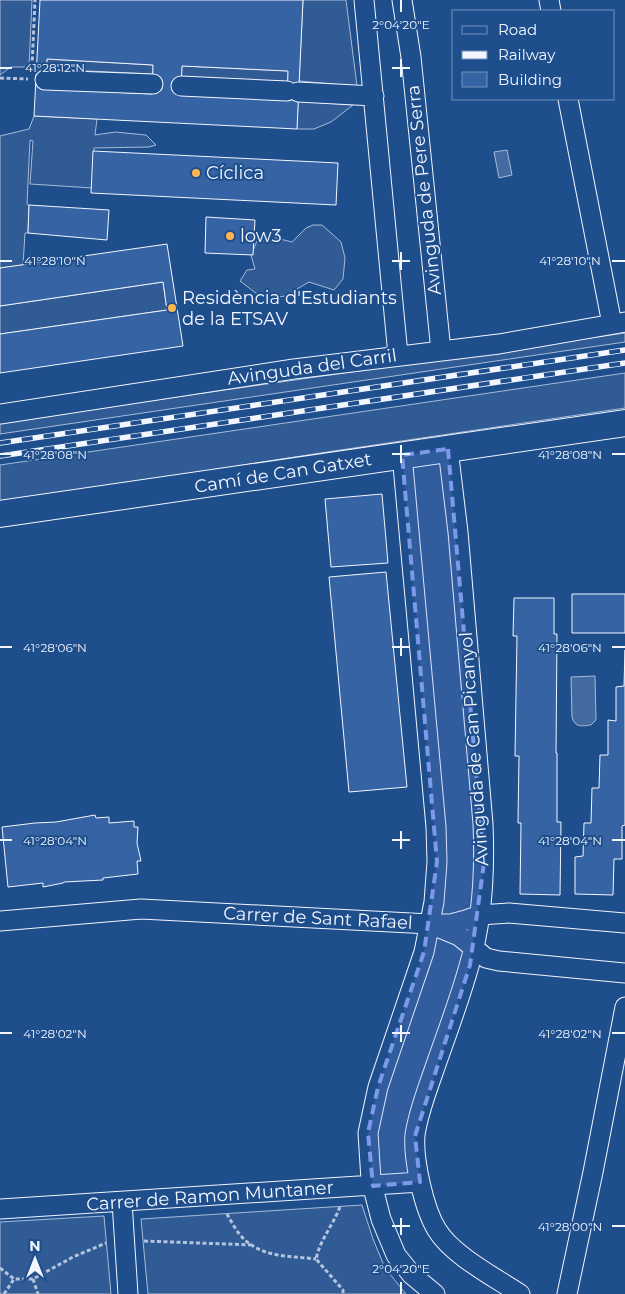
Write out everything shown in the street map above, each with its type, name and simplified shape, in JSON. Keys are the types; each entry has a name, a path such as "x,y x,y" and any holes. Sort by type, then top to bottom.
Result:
{"street":[{"path":"364,0 398,355"},
{"name":"Avinguda de Pere Serra","path":"402,0 411,57 441,351"},
{"path":"37,80 152,84"},
{"path":"181,86 374,96"},
{"path":"568,100 618,323"},
{"name":"Avinguda del Carril","path":"0,414 294,369 499,344 618,323"},
{"name":"Camí de Can Gatxet","path":"0,514 625,422"},
{"name":"Avinguda de Can Picanyol","path":"448,449 458,532 483,824 484,863 480,914 470,964 424,1100 415,1136 420,1182 426,1204 437,1230 446,1242 467,1259 520,1294"},
{"path":"402,455 436,827 437,862 434,902 424,952 378,1087 368,1133 373,1186 381,1219 396,1255 412,1274 435,1294"},
{"name":"Carrer de Sant Rafael","path":"0,921 141,909 430,924 459,936 486,958 499,961 625,973"},
{"path":"430,924 451,924 480,914 508,914 625,923"},
{"path":"567,1294 625,1007"},
{"name":"Carrer de Ramon Muntaner","path":"0,1209 420,1182"},
{"path":"122,1202 128,1294"}],"path":[{"path":"0,78 37,80 35,0"},
{"path":"316,1259 319,1245 334,1222 340,1206"},
{"path":"227,1214 244,1239 253,1245 275,1255 316,1259 342,1290 343,1294"},
{"path":"143,1241 253,1245"},
{"path":"0,1268 14,1279 33,1279 73,1257 106,1243"},
{"path":"4,1294 14,1279"},
{"path":"33,1279 38,1294"}],"highlighted area":[{"path":"448,449 484,863 470,965 415,1136 420,1182 373,1186 368,1133 378,1087 424,952 437,862 402,455"}],"shaded area":[{"path":"0,0 32,0 29,67 11,67 0,75"},
{"path":"303,0 346,0 357,86 299,81"},
{"path":"47,59 153,65 153,74 46,69"},
{"path":"182,66 288,71 288,83 181,78"},
{"path":"298,101 353,105 331,122 314,129 297,129"},
{"path":"34,116 97,119 95,135 115,132 146,135 156,145 149,147 94,148 92,188 30,184 33,141 30,140 27,204 29,205 28,233 25,233 23,265 0,268 0,136 29,129"},
{"path":"507,150 512,175 499,178 494,152"},
{"path":"313,225 322,225 341,242 345,258 343,279 334,290 309,282 285,296 273,298 257,294 240,281 247,270 255,269 251,255 257,241 276,238 292,242 306,228"},
{"path":"163,282 167,310 0,334 0,306"},
{"path":"625,333 625,342 0,434 0,422"},
{"path":"625,373 625,408 0,503 0,465"},
{"path":"595,676 596,720 591,725 579,726 573,721 572,717 571,677"},
{"path":"362,1205 385,1268 406,1294 148,1294 141,1219"},
{"path":"104,1216 111,1294 0,1294 0,1222"}],"building":[{"path":"40,0 303,0 297,129 34,116","holes":["47,59 153,65 152,94 45,89","182,66 288,71 287,100 181,95"]},
{"path":"93,151 338,163 336,205 91,193"},
{"path":"29,205 109,210 107,240 28,233"},
{"name":"low3","path":"206,217 255,220 253,255 205,253"},
{"name":"Residència d'Estudiants de la ETSAV","path":"167,244 183,346 0,373 0,334 167,310 163,282 0,306 0,268"},
{"path":"382,494 388,563 331,567 325,499"},
{"path":"386,572 407,787 349,792 329,577"},
{"path":"572,594 625,594 625,633 572,633"},
{"path":"514,598 554,598 554,634 557,634 557,822 561,822 560,895 520,894 521,823 518,823 519,756 515,756 517,636 513,636"},
{"path":"625,650 625,825 622,826 622,859 614,859 613,895 575,894 575,857 583,856 584,823 591,823 592,788 599,788 600,755 608,755 608,720 616,721 616,687 624,686"},
{"path":"95,815 96,818 109,817 109,823 134,821 134,827 138,827 137,843 141,861 137,861 138,874 103,878 103,880 64,882 43,887 43,883 8,887 2,827 56,822"}],"railway":[{"path":"0,443 625,350"},
{"path":"0,456 625,363"}],"place":[{"name":"Cíclica","path":"196,173"},
{"name":"low3","path":"230,236"},
{"name":"Residència d'Estudiants de la ETSAV","path":"172,308"}]}
